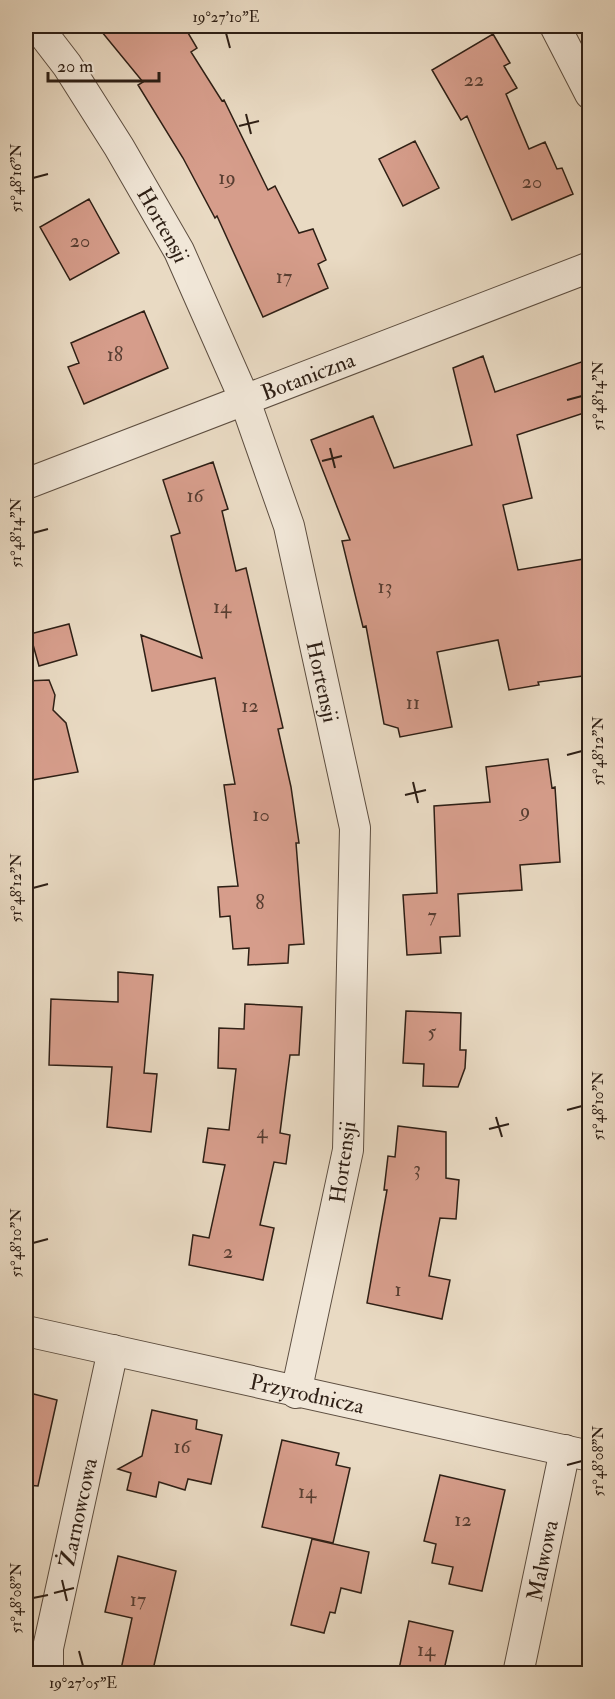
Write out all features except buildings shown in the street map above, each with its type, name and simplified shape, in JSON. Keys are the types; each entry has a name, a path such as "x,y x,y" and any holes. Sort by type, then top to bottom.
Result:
{"street":[{"name":"Hortensji","path":"37,26 67,65 114,138 179,251 244,398 290,526 355,828 348,1150 296,1393"},
{"path":"555,26 590,94"},
{"name":"Botaniczna","path":"26,484 244,398 590,267"},
{"name":"Przyrodnicza","path":"26,1331 296,1393 577,1453"},
{"name":"Żarnowcowa","path":"48,1674 48,1648 113,1350"},
{"name":"Malwowa","path":"518,1674 577,1453"}]}
